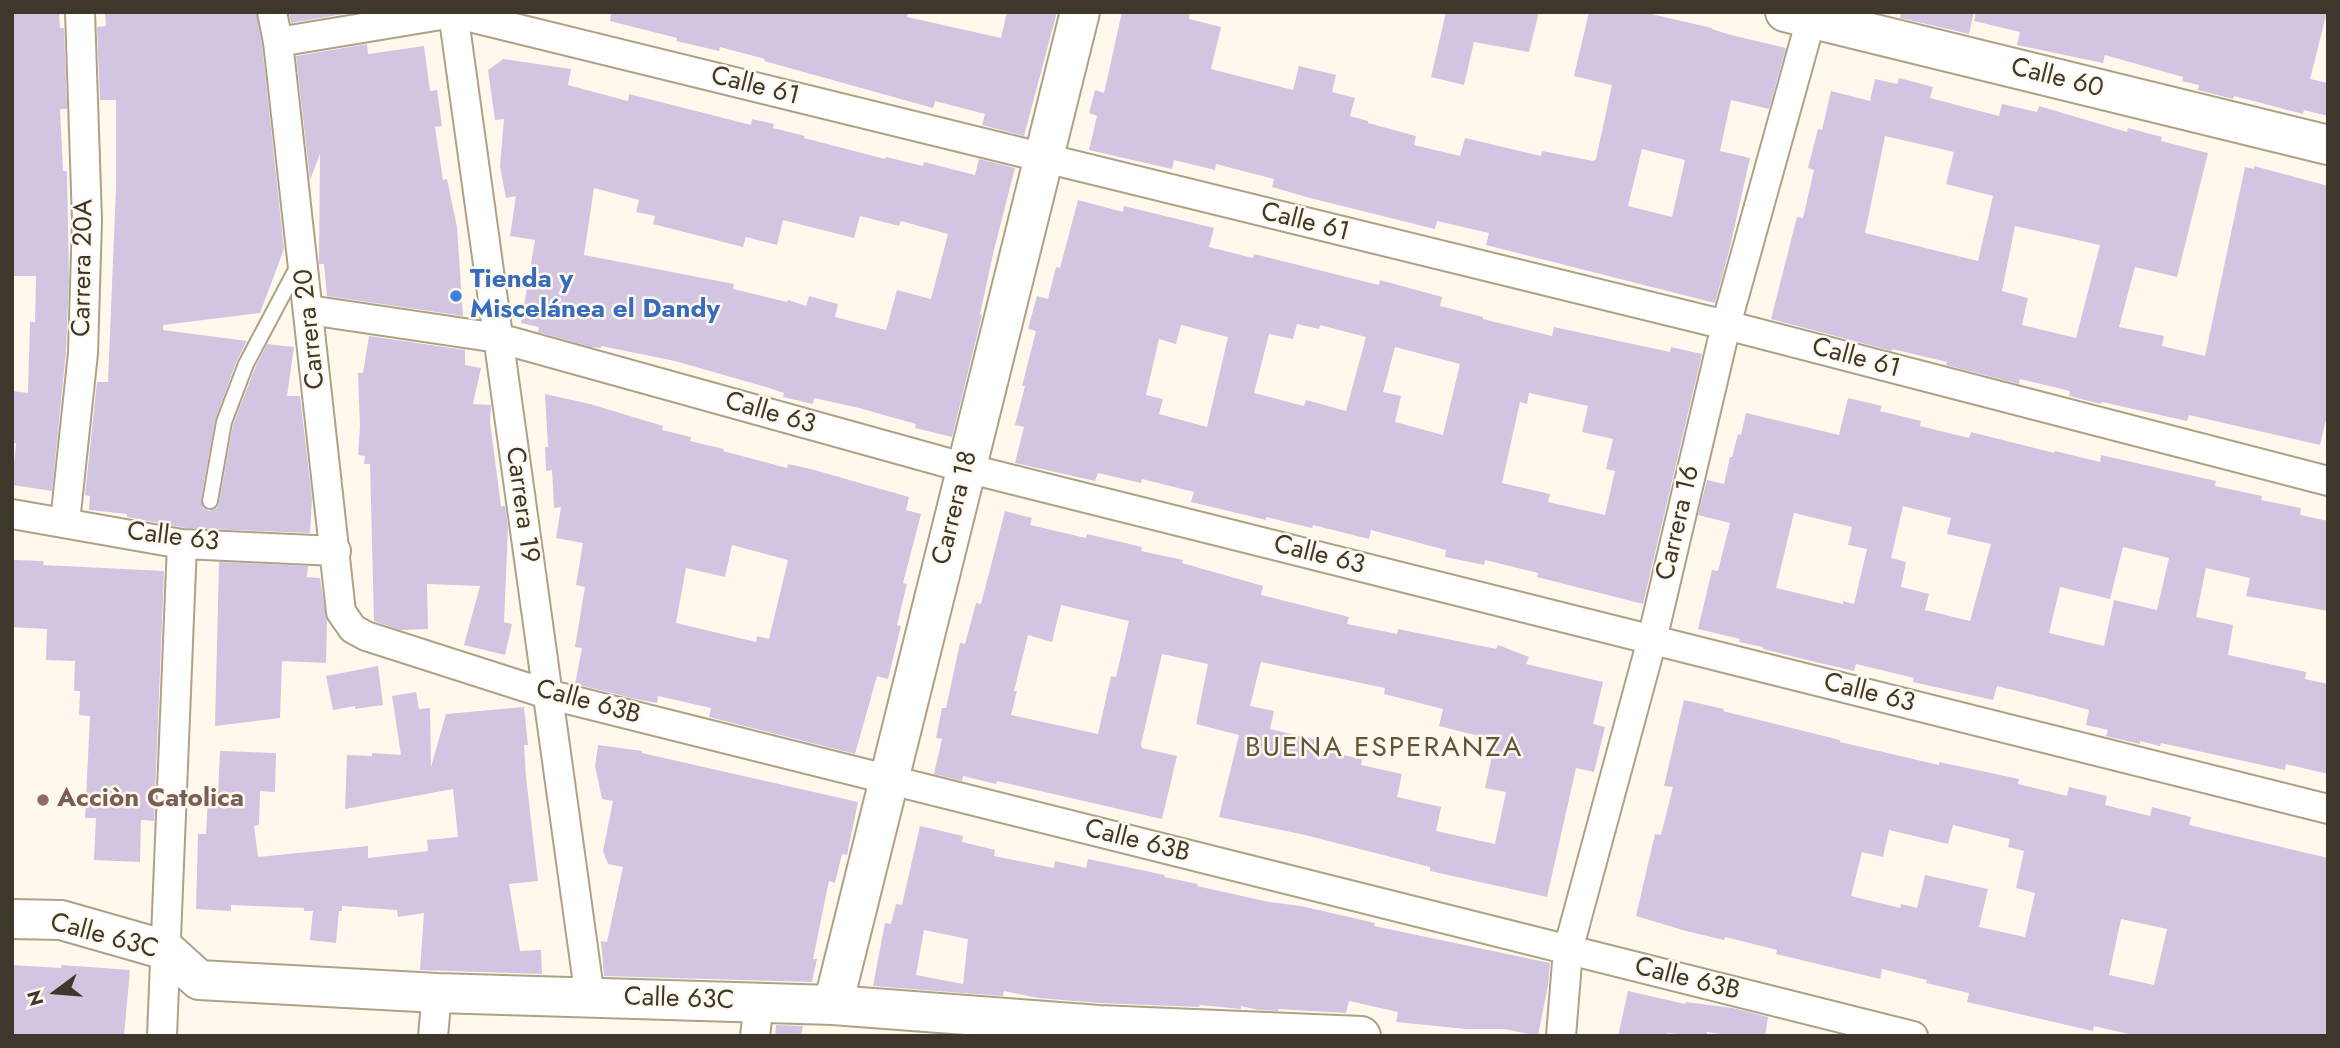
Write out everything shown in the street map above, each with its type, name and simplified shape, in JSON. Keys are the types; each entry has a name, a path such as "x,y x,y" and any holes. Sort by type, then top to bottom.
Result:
{"street":[{"name":"Carrera 20A","path":"65,522 83,353 88,220 80,12"},
{"name":"Carrera 20","path":"272,12 278,42 303,257 341,612 353,629 366,636"},
{"name":"Carrera 18","path":"833,1005 1080,12"},
{"name":"Calle 61","path":"278,42 453,13 1726,325 2328,481"},
{"name":"Carrera 19","path":"453,13 590,998"},
{"name":"Calle 60","path":"1803,15 2328,145"},
{"name":"Carrera 16","path":"1561,1036 1568,950 1652,639 1803,15"},
{"name":"Calle 63","path":"309,310 498,338 966,468 2328,809"},
{"name":"Calle 63","path":"12,514 182,544 336,551"},
{"path":"162,1036 182,544"},
{"name":"Calle 63B","path":"366,636 547,694 1913,1036"},
{"name":"Calle 63C","path":"12,919 61,920 166,950 199,980 590,998 757,1019 833,1005 1099,1030 1361,1036"},
{"path":"433,1036 437,993"}],"lane":[{"path":"211,501 224,422 246,364 303,257"}],"building":[{"path":"12,12 59,12 60,28 64,28 67,109 60,109 63,171 67,171 69,280 66,352 52,491 12,485 16,443 12,443 12,391 28,393 30,322 35,322 36,276 13,276"},
{"path":"256,12 284,249 260,313 163,325 163,330 247,341 237,360 215,420 201,499 203,508 209,511 217,508 219,503 233,425 267,344 294,347 287,396 300,396 312,499 310,533 186,528 127,517 127,514 89,510 90,496 85,495 97,382 108,382 116,188 116,100 100,100 97,27 106,26 105,14"},
{"path":"289,12 356,12 291,23"},
{"path":"611,12 908,12 907,17 1001,38 1007,12 1057,12 1024,136 982,125 985,114 935,101 933,108 720,47 719,51 676,41 677,38 610,21"},
{"path":"1122,12 1190,12 1189,19 1221,27 1211,69 1293,90 1299,66 1336,75 1332,92 1355,98 1350,116 1416,136 1414,145 1460,156 1465,138 1541,156 1542,151 1593,161 1596,159 1612,85 1574,76 1589,12 1642,12 1786,48 1769,109 1731,100 1720,151 1750,158 1715,303 1486,245 1489,233 1437,221 1435,229 1310,198 1272,187 1274,179 1216,164 1215,170 1174,160 1172,169 1089,150 1097,116 1089,113 1095,90 1104,93","holes":["1642,149 1685,160 1672,217 1628,206"]},
{"path":"1446,12 1539,12 1529,52 1474,42 1464,85 1431,77"},
{"path":"1901,12 1974,12 1969,34 1900,18"},
{"path":"1976,12 2327,12 2310,79 2328,83 2328,116 2304,110 2303,114 2234,96 2233,99 2198,90 2199,85 2182,81 2183,77 2105,55 2103,63 2017,45 2020,32 1974,21"},
{"path":"367,44 368,54 424,46 430,91 437,90 442,126 435,127 443,180 447,179 457,227 463,316 327,296 324,264 319,264 320,154 310,180 296,56"},
{"path":"503,59 571,69 568,85 628,101 629,94 751,125 752,119 774,124 773,128 805,136 804,138 885,159 886,157 923,166 924,162 975,175 979,159 1015,168 952,437 915,428 916,424 859,408 814,398 813,404 783,397 784,393 766,387 675,361 601,346 591,347 538,332 539,327 521,323 535,240 510,236 516,196 506,198 500,166 504,119 495,120 488,70","holes":["594,188 639,200 636,212 655,216 653,224 743,247 746,237 777,245 783,220 854,238 860,216 899,226 901,221 948,234 931,299 897,290 886,330 835,317 838,304 809,296 806,306 733,289 734,284 584,255"]},
{"path":"1899,78 1933,87 1930,98 1999,116 2002,104 2037,112 2039,106 2127,132 2128,128 2162,137 2161,141 2208,153 2177,277 2135,267 2119,327 2164,336 2162,346 2205,356 2245,167 2254,169 2254,166 2328,186 2328,411 2320,445 2189,415 2187,421 2102,402 2101,404 2069,396 2070,391 2020,379 2019,384 1946,365 1947,362 1892,351 1771,319 1797,217 1803,218 1814,170 1808,168 1818,129 1822,130 1831,91 1870,101 1875,79 1897,84","holes":["1885,136 1954,152 1946,184 1993,196 1978,261 1865,233","2015,226 2100,245 2076,338 2022,325 2028,298 2002,291"]},
{"path":"1078,200 1123,212 1124,206 1214,228 1209,247 1253,258 1254,254 1379,285 1380,280 1442,297 1440,306 1483,319 1552,336 1554,327 1670,352 1671,347 1702,354 1643,604 1537,577 1538,573 1485,560 1484,565 1445,557 1446,550 1371,530 1369,539 1313,525 1312,528 1266,517 1266,520 1191,502 1194,492 1142,479 1141,483 1098,473 1095,481 1015,463 1024,427 1015,425 1036,331 1028,329 1037,296 1048,299 1056,267 1060,268","holes":["1297,324 1319,329 1320,325 1366,337 1346,411 1306,400 1304,406 1254,393 1269,334 1293,339","1181,325 1228,337 1207,427 1159,414 1163,399 1146,395 1159,339 1176,344","1395,347 1460,364 1443,435 1395,422 1401,396 1383,392","1529,393 1588,406 1582,432 1613,439 1606,469 1615,471 1605,515 1548,502 1550,494 1502,483 1520,402 1527,404"]},
{"path":"369,336 465,350 465,365 481,368 473,404 491,405 490,422 501,506 505,506 508,528 504,622 512,624 505,655 464,645 480,586 427,584 428,629 400,630 374,621 370,464 364,464 365,456 358,455 358,373 363,373"},
{"path":"545,394 590,404 663,426 662,430 691,437 690,441 724,449 723,451 787,468 788,464 811,469 909,497 906,510 921,514 903,583 907,584 897,625 901,626 888,679 877,676 855,754 709,717 711,708 658,696 657,703 640,700 575,684 582,648 575,647 585,587 576,585 583,543 556,538 561,507 554,508 552,470 546,471 545,447 548,447","holes":["732,545 788,560 769,639 757,636 756,642 676,623 686,568 725,577"]},
{"path":"1848,398 1882,406 1880,411 1921,421 1920,426 1969,438 1971,432 2054,453 2055,451 2100,462 2101,455 2216,481 2215,486 2262,496 2261,500 2301,508 2300,515 2328,521 2328,611 2246,596 2250,578 2206,568 2196,617 2233,625 2228,655 2306,672 2305,679 2328,684 2328,774 2286,764 2285,770 2161,743 2160,746 2140,741 2140,744 2106,736 2108,730 2086,725 2089,710 2045,698 1997,686 1993,700 1913,682 1914,678 1856,664 1854,671 1807,660 1698,629 1712,570 1718,571 1730,523 1698,515 1707,480 1724,484 1730,457 1738,434 1741,435 1746,413 1839,435","holes":["1903,506 1951,518 1947,534 1991,544 1970,621 1925,610 1929,594 1901,587 1906,562 1891,558","1794,513 1852,527 1848,545 1867,549 1854,604 1843,601 1843,604 1776,588","2123,547 2169,558 2157,610 2114,600 2104,646 2049,633 2060,587 2110,599"]},
{"path":"1005,511 1032,518 1030,525 1086,538 1087,534 1142,547 1141,551 1183,560 1182,563 1263,586 1261,595 1349,617 1347,624 1397,634 1398,629 1496,649 1498,645 1529,657 1526,664 1603,682 1593,724 1605,727 1594,772 1576,768 1547,897 1430,871 1430,867 1305,835 1219,817 1239,735 1196,724 1208,664 1162,654 1141,744 1142,748 1177,756 1162,819 997,781 996,784 963,776 962,781 934,774 942,739 936,738 942,708 946,708 960,643 965,644 976,603 981,604","holes":["1061,605 1129,621 1116,677 1111,676 1098,734 1011,715 1028,635 1052,642","1261,662 1385,688 1384,694 1443,709 1439,726 1495,742 1485,788 1506,792 1495,844 1436,831 1441,807 1397,797 1402,774 1361,765 1362,759 1319,750 1321,741 1270,729 1274,711 1250,706"]},
{"path":"14,560 44,561 43,565 164,571 154,821 141,820 140,862 94,860 96,818 85,818 90,716 79,715 80,691 74,691 75,661 46,660 47,629 12,627"},
{"path":"219,562 308,566 307,577 320,578 327,622 326,663 282,661 280,718 215,726"},
{"path":"378,666 383,705 333,710 326,676"},
{"path":"416,692 419,709 430,708 431,767 446,714 524,707 528,745 524,745 526,777 538,881 509,884 520,951 541,950 542,974 420,970 424,913 398,917 397,910 342,906 342,911 339,911 336,943 310,940 313,911 304,911 304,908 231,905 231,911 196,909 198,834 206,834 208,795 218,795 220,751 276,753 275,792 260,791 259,825 254,826 258,857 368,846 368,858 428,851 427,840 458,837 453,789 345,809 347,755 401,755 392,696"},
{"path":"1684,700 1840,742 1939,765 1939,762 2019,779 2018,784 2067,796 2069,787 2107,796 2105,805 2150,816 2152,807 2191,817 2189,825 2328,858 2328,1036 2137,1036 2094,1026 2093,1031 1967,1002 1969,993 1926,983 1927,980 1882,969 1880,979 1776,954 1777,950 1686,931 1636,916 1655,834 1661,835 1673,787 1664,786","holes":["1953,825 2010,839 2008,847 2024,851 2016,888 2035,893 2025,937 1979,927 1988,889 1925,875 1917,908 1901,904 1900,908 1851,896 1862,852 1883,857 1889,830 1948,844","2121,919 2167,929 2154,985 2109,975"]},
{"path":"598,745 642,751 858,802 847,855 842,854 835,883 829,881 813,959 817,959 812,982 604,976 601,941 607,942 623,867 608,864 603,851 613,801 602,799 595,766"},
{"path":"920,826 963,836 962,842 995,850 994,856 1054,868 1055,861 1086,868 1088,859 1165,875 1164,877 1198,884 1197,886 1375,923 1374,926 1550,963 1538,1036 1504,1029 1466,1029 1396,1022 1398,1012 1349,1001 1346,1013 1278,1011 1241,1006 1241,1009 1200,1005 1100,1003 1038,998 1004,991 1003,996 873,986 885,923 891,924 896,904 902,905","holes":["924,930 968,939 963,984 916,975"]},
{"path":"13,965 130,970 124,1036 12,1036"},
{"path":"1628,991 1685,1004 1733,1008 1768,1017 1765,1036 1707,1032 1706,1036 1667,1033 1666,1036 1618,1036"},
{"path":"776,1025 803,1026 801,1036 775,1036"}],"place":[{"name":"Tienda y Miscelánea el Dandy","path":"456,296"},
{"name":"Acciòn Catolica","path":"43,800"}],"district":[{"name":"BUENA ESPERANZA","path":"1384,749"}]}
